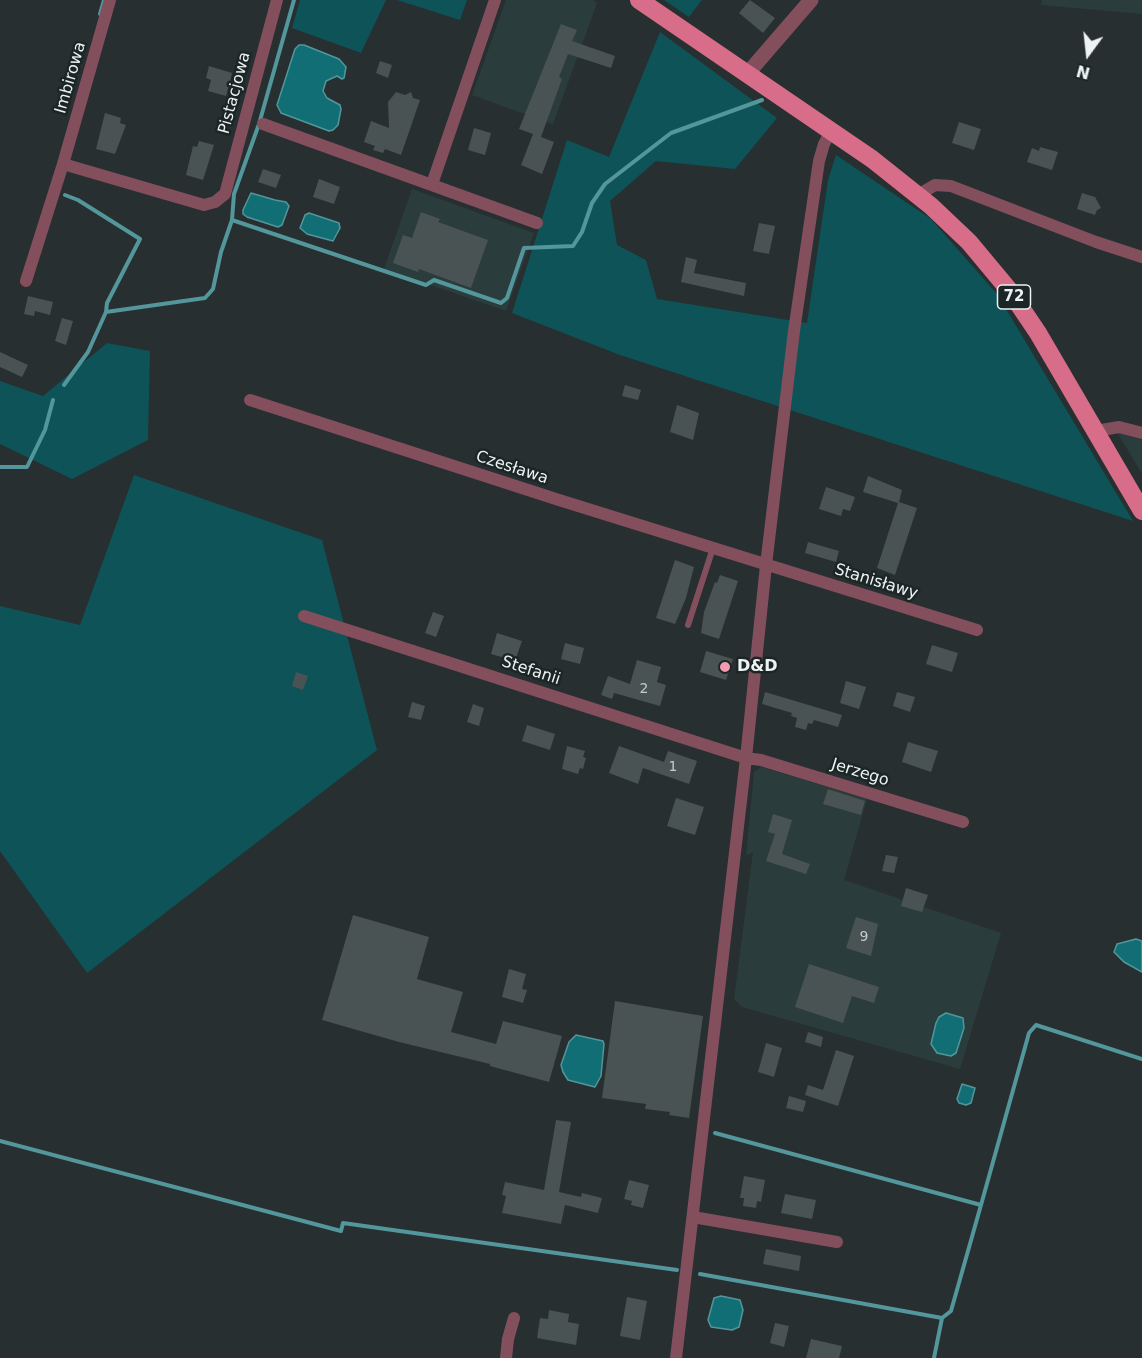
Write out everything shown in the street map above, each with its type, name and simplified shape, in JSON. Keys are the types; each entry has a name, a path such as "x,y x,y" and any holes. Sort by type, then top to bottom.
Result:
{"main road":[{"name":"72","path":"639,0 831,131 918,195 969,242 1009,290 1038,333 1142,511"}],"street":[{"name":"Imbirowa","path":"26,281 63,164 110,0"},
{"name":"Pistacjowa","path":"63,164 204,205 215,202 225,194 277,0"},
{"path":"432,184 495,0"},
{"path":"748,73 811,0"},
{"path":"263,124 537,223"},
{"path":"676,1358 746,758 766,565 812,201 819,161 831,131"},
{"path":"918,195 935,185 951,186 1096,242 1142,257"},
{"name":"Czesława","path":"250,400 766,565"},
{"path":"1096,431 1119,427 1142,433"},
{"name":"Stanisławy","path":"766,565 977,630"},
{"name":"Stefanii","path":"304,616 746,758"},
{"name":"Jerzego","path":"746,758 761,760 963,822"},
{"path":"693,1217 837,1242"},
{"path":"506,1358 508,1338 514,1318"}],"lane":[{"path":"688,625 713,548"}],"shaded area":[{"path":"300,0 386,0 361,53 292,28"},
{"path":"397,0 467,0 460,20"},
{"path":"506,0 593,0 597,3 553,124 472,95"},
{"path":"664,0 702,0 689,17"},
{"path":"1042,0 1142,0 1142,14 1041,5"},
{"path":"660,32 777,118 735,169 656,161 610,201 617,245 646,260 657,299 807,323 828,180 836,155 931,219 997,294 1133,521 620,355 512,313 567,140 609,157"},
{"path":"299,45 339,59 346,67 344,78 337,76 326,81 323,91 327,98 340,105 338,125 333,130 329,131 281,113 277,105 295,49"},
{"path":"412,189 534,233 506,311 384,269"},
{"path":"251,193 286,202 289,206 282,225 278,227 243,214"},
{"path":"309,213 339,223 340,228 333,241 307,234 300,228 305,215"},
{"path":"107,343 150,351 148,440 72,479 0,444 0,381 43,396"},
{"path":"1117,432 1142,440 1142,474"},
{"path":"134,475 322,540 377,750 87,973 0,851 0,606 80,625"},
{"path":"761,767 867,799 844,880 1001,933 960,1069 742,1007 734,999 753,852 746,856 754,772"},
{"path":"1136,939 1142,941 1142,972 1124,962 1114,952 1117,944"},
{"path":"946,1013 963,1018 964,1028 956,1053 951,1056 937,1053 931,1044 936,1023 939,1017"},
{"path":"576,1035 603,1041 601,1076 595,1087 568,1080 563,1072 561,1065 569,1042"},
{"path":"962,1084 975,1088 971,1103 966,1105 959,1103 957,1099"},
{"path":"721,1296 740,1300 743,1310 739,1327 732,1330 711,1327 708,1320 714,1298"}],"building":[{"path":"750,0 775,18 763,33 739,13"},
{"path":"561,24 577,30 572,41 615,56 611,68 568,54 559,77 562,79 541,137 554,142 542,174 521,165 533,134 519,129"},
{"path":"380,61 392,65 388,78 376,73"},
{"path":"209,66 232,73 226,96 208,91 211,80 206,78"},
{"path":"396,92 405,95 411,92 413,98 420,100 401,155 385,149 383,153 373,150 375,146 364,142 371,121 389,128 388,102"},
{"path":"105,113 121,118 120,123 126,125 115,154 96,149"},
{"path":"959,122 981,129 974,150 952,143"},
{"path":"474,128 491,133 485,155 468,150"},
{"path":"199,141 214,145 203,180 186,175 193,146 197,147"},
{"path":"1040,147 1058,152 1052,170 1027,162 1032,148 1039,151"},
{"path":"263,169 281,175 276,188 258,182"},
{"path":"319,179 340,187 334,204 313,197"},
{"path":"1082,193 1095,197 1101,208 1095,215 1077,209"},
{"path":"421,212 440,219 438,222 488,240 471,288 419,269 418,272 393,263 403,235 412,238"},
{"path":"759,223 775,226 769,254 753,251"},
{"path":"686,257 697,260 694,273 746,283 744,296 681,282"},
{"path":"28,296 53,302 50,315 35,311 34,316 24,314"},
{"path":"62,318 73,321 66,345 55,341"},
{"path":"0,352 28,365 22,377 0,367"},
{"path":"625,385 641,390 638,400 622,396"},
{"path":"677,405 699,413 693,440 670,432"},
{"path":"868,476 902,490 899,502 917,508 895,575 877,568 898,503 863,492"},
{"path":"826,487 855,497 850,511 843,509 841,516 819,509"},
{"path":"808,542 839,551 836,562 805,553"},
{"path":"675,560 694,567 686,598 675,624 656,618"},
{"path":"720,575 738,581 719,639 701,633 704,612 715,582 717,583"},
{"path":"433,612 444,616 436,637 425,633"},
{"path":"497,633 522,641 515,661 491,654"},
{"path":"565,643 584,648 580,664 561,659"},
{"path":"932,645 958,653 952,672 926,664"},
{"path":"706,651 733,659 726,680 700,672"},
{"path":"637,660 661,667 657,682 666,685 660,706 614,693 612,699 601,695 608,676 630,684"},
{"path":"296,672 308,676 303,690 292,686"},
{"path":"846,681 866,687 859,709 840,703"},
{"path":"765,692 842,715 838,727 814,720 812,724 808,723 806,730 795,727 797,718 791,716 792,713 762,704"},
{"path":"897,692 915,697 910,712 893,706"},
{"path":"412,702 425,706 421,720 408,717"},
{"path":"473,704 484,708 479,726 467,722"},
{"path":"527,725 555,734 550,750 522,741"},
{"path":"908,742 938,751 931,772 902,762"},
{"path":"567,746 585,751 583,769 580,768 578,774 562,769"},
{"path":"619,746 664,762 668,751 697,761 689,784 643,768 638,784 609,773"},
{"path":"828,789 865,801 861,815 823,804"},
{"path":"676,798 704,807 695,835 667,826"},
{"path":"773,814 792,820 782,854 810,864 806,874 766,861 775,834 768,832"},
{"path":"886,855 898,857 894,873 882,871"},
{"path":"906,888 928,895 922,912 901,906"},
{"path":"353,915 429,937 417,979 463,992 451,1032 496,1044 503,1021 562,1036 549,1082 490,1066 490,1064 322,1020"},
{"path":"856,917 878,924 871,956 846,948"},
{"path":"809,964 879,987 874,1003 852,996 843,1023 795,1007"},
{"path":"509,969 526,974 522,989 527,990 523,1003 502,997"},
{"path":"615,1001 703,1016 689,1118 669,1115 670,1112 645,1109 646,1104 602,1098"},
{"path":"808,1032 823,1037 821,1047 805,1042"},
{"path":"766,1043 782,1048 774,1077 758,1072"},
{"path":"836,1050 854,1056 838,1106 805,1095 808,1085 823,1090"},
{"path":"789,1096 806,1101 803,1112 786,1108"},
{"path":"556,1120 571,1122 559,1192 581,1197 582,1193 602,1198 598,1213 565,1205 561,1224 502,1213 506,1196 502,1195 505,1182 544,1190"},
{"path":"744,1176 765,1180 761,1202 757,1201 756,1208 743,1206 744,1198 740,1198"},
{"path":"629,1180 649,1185 643,1208 631,1205 632,1201 624,1199"},
{"path":"785,1194 816,1200 812,1219 781,1213"},
{"path":"766,1249 801,1256 799,1271 763,1264"},
{"path":"627,1297 647,1301 640,1340 620,1336"},
{"path":"549,1310 569,1314 568,1322 579,1324 576,1345 537,1338 540,1318 548,1319"},
{"path":"775,1323 789,1326 784,1347 770,1343"},
{"path":"811,1339 842,1346 839,1358 806,1358"}],"waterway":[{"path":"100,14 104,0"},
{"path":"64,385 88,352 106,312 205,298 213,289 221,252 232,220 234,194 259,124 294,0"},
{"path":"232,220 426,285 434,280 501,303 507,298 524,248 573,246 582,232 592,203 605,184 671,133 762,100"},
{"path":"65,195 78,200 140,239 107,303 106,312"},
{"path":"0,467 27,467 45,430 53,400"},
{"path":"981,1205 1029,1033 1036,1025 1142,1059"},
{"path":"700,1274 942,1318 951,1311 981,1205 715,1133"},
{"path":"0,1141 341,1231 343,1223 677,1270"},
{"path":"934,1358 942,1318"}],"place":[{"name":"D&D","path":"725,667"}]}
